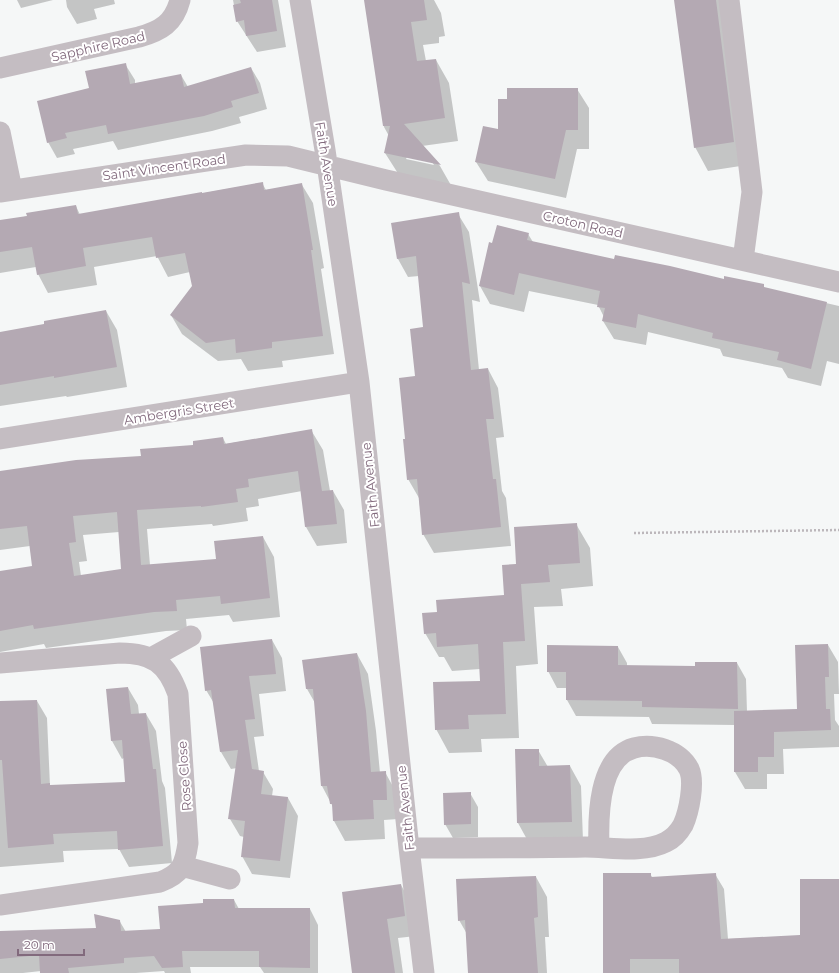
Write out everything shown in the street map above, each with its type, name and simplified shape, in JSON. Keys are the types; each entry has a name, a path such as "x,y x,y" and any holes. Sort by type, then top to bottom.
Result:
{"street":[{"name":"Sapphire Road","path":"0,68 153,33 164,27 170,21 176,12 180,0"},
{"name":"Faith Avenue","path":"300,0 328,165 359,382 409,848 424,973"},
{"path":"729,0 752,192 743,260"},
{"path":"0,132 6,191"},
{"name":"Saint Vincent Road","path":"6,191 246,155 288,156 328,165"},
{"name":"Croton Road","path":"328,165 386,180 839,282"},
{"name":"Ambergris Street","path":"0,439 359,382"},
{"path":"151,658 191,636"},
{"name":"Rose Close","path":"0,663 135,653 158,661 168,672 178,694 188,836 187,852 182,866"},
{"path":"409,848 648,848 668,841 676,834 683,824 691,796 692,785 690,770 682,759 655,746 642,746 629,749 618,757 610,768 600,803 598,816 599,847"},
{"path":"0,905 160,882 173,876 182,866 230,879"}],"path":[{"path":"634,533 839,530"}],"building":[{"path":"240,0 272,0 277,31 246,36 244,20 236,22 233,5 241,3"},
{"path":"364,0 424,0 427,20 411,22 417,61 436,59 445,118 404,124 441,165 384,153 390,126 383,126"},
{"path":"674,0 716,0 734,142 694,148"},
{"path":"126,63 130,84 181,74 184,87 251,67 259,93 231,101 233,107 204,116 108,134 106,125 65,133 67,138 47,143 37,101 89,88 85,71"},
{"path":"507,88 578,88 578,130 566,130 555,179 475,162 483,126 498,129 498,99 507,99"},
{"path":"263,182 264,190 302,183 313,250 311,250 323,336 272,342 272,348 236,353 235,339 206,343 170,315 192,286 185,253 156,258 152,237 83,248 86,266 37,275 32,247 0,252 0,220 27,216 26,213 76,205 78,214"},
{"path":"459,212 470,284 462,282 471,370 488,368 494,419 486,419 493,479 496,479 501,527 422,535 417,479 407,480 403,439 405,439 399,378 415,376 410,329 423,327 416,256 397,259 391,223"},
{"path":"497,225 529,233 527,240 614,259 615,255 724,279 724,276 764,284 764,287 827,302 811,369 777,360 779,352 712,338 713,333 638,314 636,328 602,321 605,308 597,307 600,291 519,273 514,295 479,286 489,242 492,243"},
{"path":"106,310 117,367 54,378 54,376 0,385 0,332 44,324 44,321"},
{"path":"312,429 322,491 333,490 337,524 305,527 298,471 248,479 249,487 236,489 238,502 201,507 137,510 141,565 216,559 214,541 263,536 270,598 221,604 220,596 176,600 177,611 154,612 34,629 33,625 0,631 0,571 32,566 27,526 0,529 0,471 76,460 141,456 140,449 193,445 193,441 223,437 224,444","holes":["117,512 121,569 74,576 69,543 76,542 73,516"]},
{"path":"577,523 580,563 548,565 550,582 521,584 525,641 503,642 506,714 468,715 469,729 435,730 433,682 480,681 478,644 437,647 436,633 424,634 422,613 437,612 436,600 504,595 502,565 516,564 514,527"},
{"path":"272,639 276,674 249,676 255,719 245,720 252,769 264,771 261,794 288,797 280,861 241,857 245,821 228,819 238,750 220,752 211,690 205,691 200,647"},
{"path":"828,644 829,677 825,677 826,709 830,709 831,730 774,732 774,757 758,757 758,772 734,772 734,711 797,709 795,645"},
{"path":"547,645 618,646 618,665 695,666 695,662 737,662 738,709 642,707 642,701 566,700 566,672 547,672"},
{"path":"357,653 366,711 371,772 386,771 387,800 373,800 374,819 333,821 332,804 330,804 327,786 321,786 313,689 306,689 302,660"},
{"path":"128,687 131,714 146,713 153,769 156,769 163,846 118,850 117,831 53,834 54,844 8,848 2,760 0,760 0,701 37,700 41,784 50,783 50,785 125,782 122,740 111,741 106,689"},
{"path":"515,749 539,749 539,766 570,765 572,822 517,823"},
{"path":"471,792 471,824 444,825 443,793"},
{"path":"603,873 651,873 651,877 716,873 721,939 800,935 800,879 839,879 839,973 679,973 679,959 630,959 630,973 603,973"},
{"path":"536,876 538,917 534,918 538,973 468,973 465,920 458,921 456,879"},
{"path":"401,884 405,916 387,919 395,973 352,973 342,892"},
{"path":"203,899 234,899 235,908 310,908 310,968 259,967 259,951 182,951 183,967 162,968 154,956 124,958 124,963 68,968 69,973 40,973 39,955 0,959 0,931 96,928 94,914 120,920 121,931 160,929 158,906 203,903"}]}
